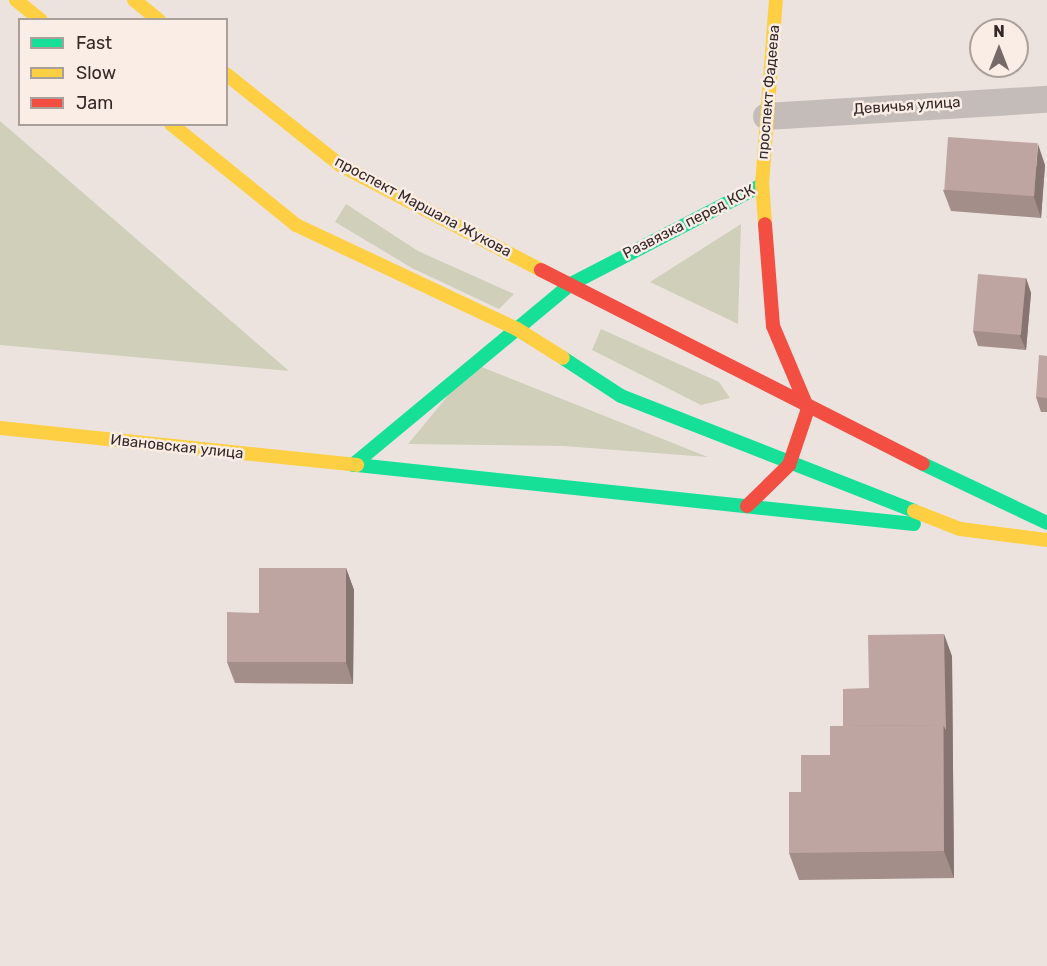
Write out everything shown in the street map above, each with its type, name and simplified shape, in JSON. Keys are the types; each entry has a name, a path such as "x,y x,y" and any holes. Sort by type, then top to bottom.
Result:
{"street":[{"path":"16,0 38,18"},
{"path":"134,0 156,18"},
{"name":"проспект Фадеева","path":"762,185 776,0"},
{"name":"проспект Маршала Жукова","path":"228,76 340,165 571,284"},
{"name":"Девичья улица","path":"766,116 1047,99"},
{"path":"173,126 296,225 517,329 621,396 789,465 960,529 1047,540"},
{"name":"Развязка перед КСК","path":"353,465 571,284 762,185 772,326 808,409"},
{"path":"571,284 808,409 1047,523"},
{"path":"747,506 789,465 808,409"},
{"name":"Ивановская улица","path":"0,428 960,529"}],"green space":[{"path":"0,121 289,371 0,345"},
{"path":"346,204 418,251 514,294 499,309 412,268 335,222"},
{"path":"741,224 738,324 650,282"},
{"path":"601,329 719,382 730,398 701,405 592,350"},
{"path":"474,364 708,457 563,446 408,444"}],"building":[{"path":"948,137 1038,143 1034,196 944,190"},
{"path":"978,274 1026,278 1021,335 973,331"},
{"path":"1039,355 1047,356 1047,398 1036,397"},
{"path":"259,568 346,568 346,662 227,662 227,612 259,613"},
{"path":"944,634 946,730 943,725 843,726 843,689 869,688 868,635"},
{"path":"943,725 944,851 789,853 789,792 801,792 801,755 830,755 830,726"}],"traffic: fast":[{"path":"353,465 571,284 762,185"},
{"path":"563,358 621,396 914,511"},
{"path":"923,464 1047,523"},
{"path":"357,465 914,524"}],"traffic: slow":[{"path":"16,0 38,18"},
{"path":"134,0 156,18"},
{"path":"765,224 762,185 776,0"},
{"path":"228,76 340,165 541,270"},
{"path":"173,126 296,225 517,329 563,358"},
{"path":"0,428 357,465"},
{"path":"914,511 960,529 1047,540"}],"traffic: jam":[{"path":"747,506 789,465 808,409 773,326 765,224"},
{"path":"541,270 923,464"}]}
